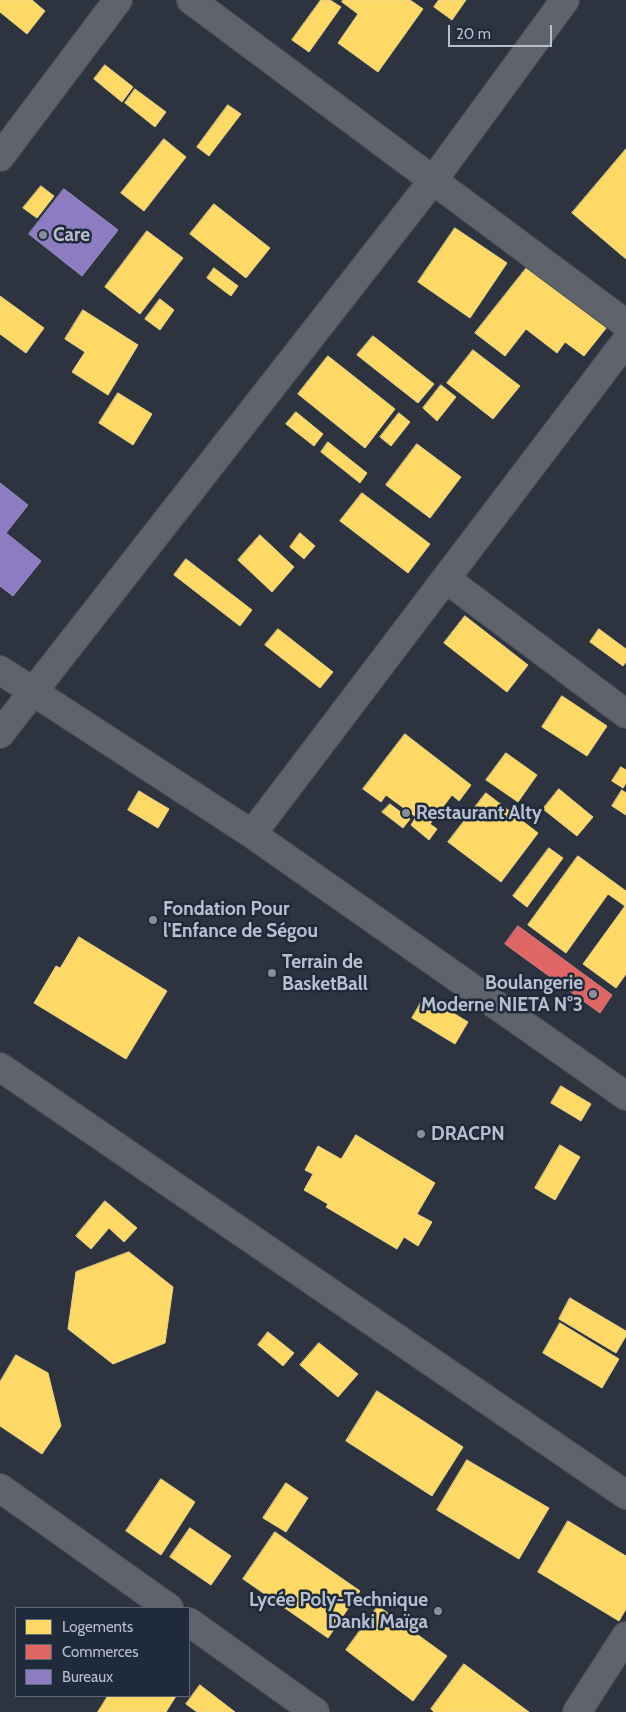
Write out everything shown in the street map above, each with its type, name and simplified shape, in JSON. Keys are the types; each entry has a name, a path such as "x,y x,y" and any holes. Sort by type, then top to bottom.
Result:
{"street":[{"path":"0,157 118,0"},
{"path":"191,0 434,179 626,324"},
{"path":"0,734 434,179 565,0"},
{"path":"252,834 626,341"},
{"path":"446,579 626,714"},
{"path":"0,670 252,834 626,1096"},
{"path":"0,1067 626,1495"},
{"path":"0,1488 168,1607"},
{"path":"190,1623 315,1712"},
{"path":"577,1712 626,1636"}],"building: Logements":[{"path":"0,0 32,0 45,11 27,34 0,12"},
{"path":"321,0 330,0 341,7 309,52 292,40"},
{"path":"343,0 410,0 423,9 378,72 338,43 358,14 342,2"},
{"path":"439,0 466,0 452,20 434,7"},
{"path":"105,65 133,87 122,102 94,79"},
{"path":"135,89 166,112 155,127 125,103"},
{"path":"228,105 241,114 209,156 197,147"},
{"path":"164,139 186,157 144,211 121,193"},
{"path":"626,149 626,259 572,213"},
{"path":"41,186 54,196 37,218 23,208"},
{"path":"214,204 270,248 246,278 190,234"},
{"path":"455,228 507,263 470,318 418,282"},
{"path":"147,231 183,258 140,314 105,287"},
{"path":"532,261 611,322 584,356 565,342 557,353 526,329 505,356 475,333"},
{"path":"214,268 238,286 231,296 207,278"},
{"path":"0,296 44,328 26,353 0,334"},
{"path":"160,299 174,310 160,330 145,319"},
{"path":"83,310 138,345 108,395 72,372 85,352 65,339"},
{"path":"373,336 434,384 418,403 357,355"},
{"path":"473,350 520,386 493,419 447,383"},
{"path":"328,356 395,409 365,448 298,394"},
{"path":"441,385 456,397 437,421 423,408"},
{"path":"118,393 152,414 133,445 99,423"},
{"path":"296,412 323,434 314,446 286,424"},
{"path":"399,413 410,422 391,446 380,437"},
{"path":"328,442 367,473 360,483 321,452"},
{"path":"417,444 461,477 430,518 386,485"},
{"path":"362,493 430,544 408,573 340,521"},
{"path":"300,533 315,546 304,559 290,547"},
{"path":"260,535 294,567 272,592 238,560"},
{"path":"186,559 252,610 240,626 174,575"},
{"path":"465,616 528,665 507,692 444,643"},
{"path":"278,629 333,672 320,688 265,645"},
{"path":"599,629 626,649 626,662 623,666 590,642"},
{"path":"562,696 607,726 587,756 542,727"},
{"path":"405,734 471,785 459,801 452,795 430,824 437,829 429,840 411,825 416,817 386,795 381,802 363,789"},
{"path":"506,753 537,775 518,802 486,780"},
{"path":"621,767 626,770 626,783 623,788 612,781"},
{"path":"559,789 593,817 577,836 543,809"},
{"path":"622,790 626,793 626,815 612,806"},
{"path":"139,791 169,809 158,828 128,810"},
{"path":"486,793 538,833 501,882 448,842"},
{"path":"390,804 410,819 403,828 382,812"},
{"path":"549,848 563,858 527,907 513,896"},
{"path":"578,856 626,891 626,974 616,988 583,964 625,906 608,894 566,953 528,925"},
{"path":"79,937 167,991 126,1059 34,1003 56,966 60,968"},
{"path":"425,996 468,1022 455,1044 412,1018"},
{"path":"561,1086 591,1104 581,1121 551,1103"},
{"path":"356,1135 435,1183 417,1214 432,1222 418,1246 404,1237 397,1249 326,1207 328,1204 304,1190 313,1174 305,1170 318,1146 341,1159"},
{"path":"560,1145 580,1157 555,1200 535,1188"},
{"path":"105,1201 137,1228 124,1242 109,1228 91,1249 76,1236"},
{"path":"129,1252 173,1287 165,1343 113,1364 68,1329 76,1272"},
{"path":"570,1298 626,1331 626,1336 616,1353 559,1319"},
{"path":"560,1323 619,1359 602,1388 543,1353"},
{"path":"268,1332 294,1353 283,1366 258,1345"},
{"path":"319,1343 358,1374 338,1397 300,1365"},
{"path":"16,1355 48,1373 61,1426 42,1454 0,1426 0,1382"},
{"path":"377,1391 463,1447 432,1496 346,1441"},
{"path":"467,1460 549,1508 519,1559 437,1510"},
{"path":"161,1479 195,1502 161,1555 126,1531"},
{"path":"286,1483 308,1498 286,1532 263,1518"},
{"path":"568,1521 626,1556 626,1609 619,1621 538,1572"},
{"path":"190,1528 231,1556 211,1585 170,1557"},
{"path":"275,1532 360,1591 328,1638 243,1579"},
{"path":"378,1606 447,1656 413,1701 346,1650"},
{"path":"464,1664 529,1712 434,1712 431,1709"},
{"path":"200,1685 235,1712 197,1712 186,1704"},
{"path":"107,1697 175,1697 166,1712 98,1712"}],"building: Commerces":[{"path":"518,926 612,995 600,1013 505,944"}],"building: Bureaux":[{"path":"64,189 118,230 82,276 29,234"},
{"path":"0,483 28,505 6,533 41,561 13,596 0,586"}],"place":[{"name":"Care","path":"43,235"},
{"name":"Restaurant Alty","path":"406,813"},
{"name":"Fondation Pour l'Enfance de Ségou","path":"153,920"},
{"name":"Terrain de BasketBall","path":"272,973"},
{"name":"Boulangerie Moderne NIETA N°3","path":"593,994"},
{"name":"DRACPN","path":"421,1134"},
{"name":"Lycée Poly-Technique Danki Maïga","path":"438,1611"}]}
